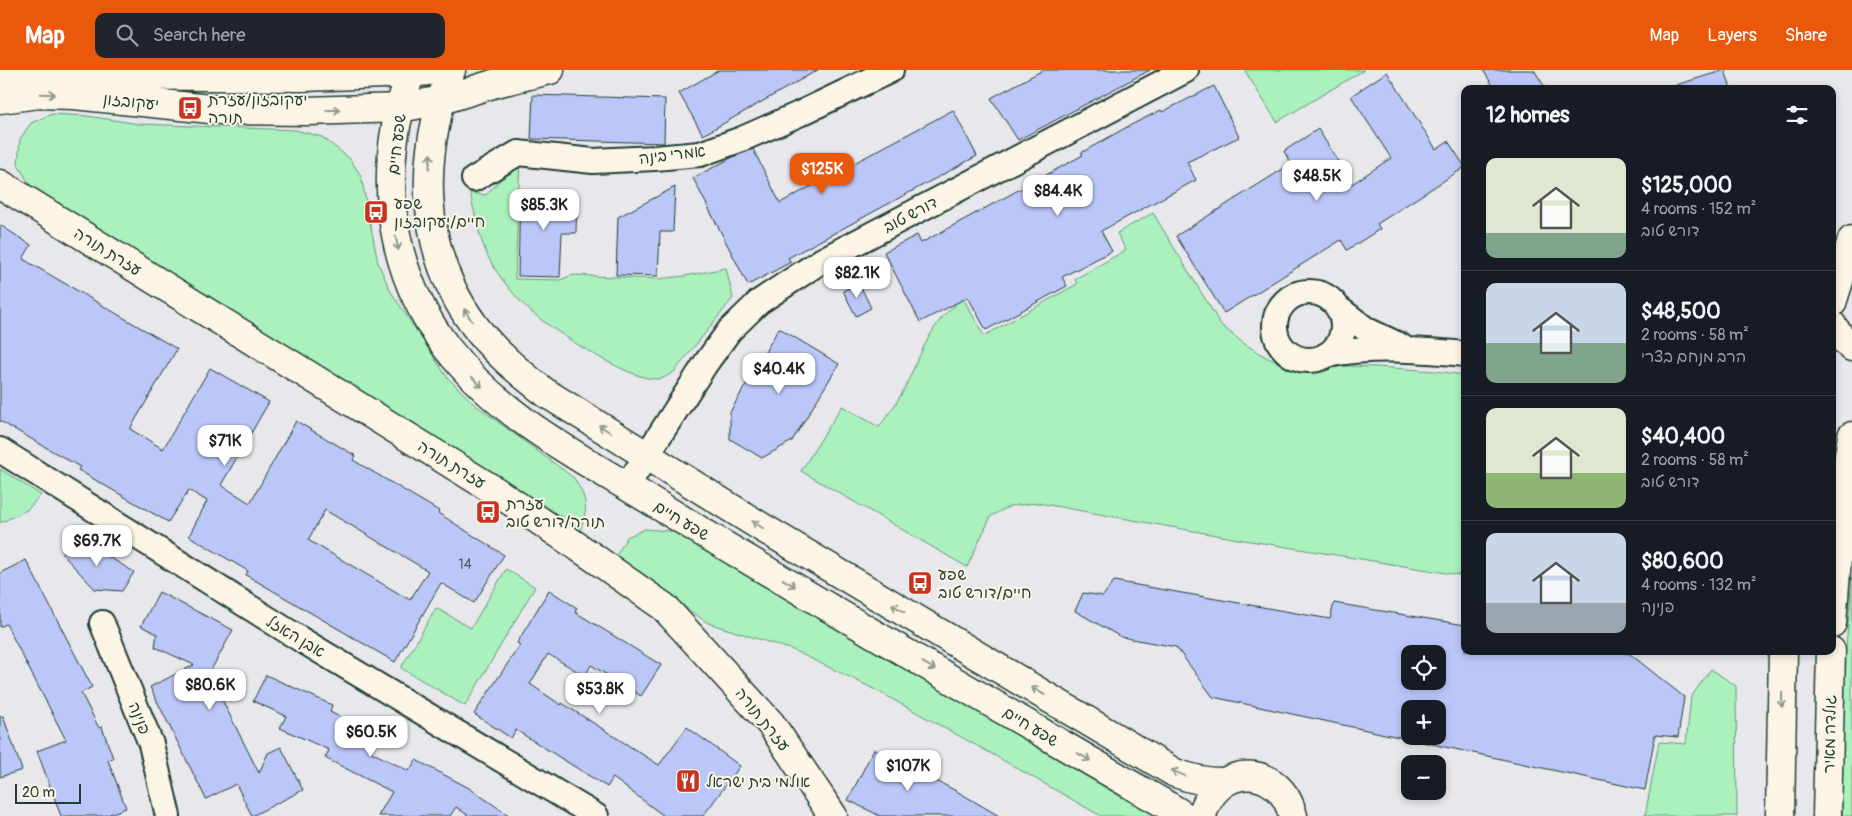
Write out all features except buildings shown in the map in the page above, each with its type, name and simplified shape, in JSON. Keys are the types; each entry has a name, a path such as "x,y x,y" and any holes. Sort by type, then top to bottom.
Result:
{"street":[{"name":"יעקובזון","path":"0,74 303,76 440,70"},
{"name":"שפע חיים","path":"451,70 431,147 428,178 429,208 434,240 444,271 457,299 474,325 516,370 546,393 771,533 1175,773 1211,783 1225,782"},
{"name":"יעקובזון","path":"0,99 39,94 220,110 307,111 400,108 442,100 496,83 550,70"},
{"name":"אמרי בינה","path":"474,179 518,153 593,161 700,154 799,114 891,70"},
{"name":"דורש טוב","path":"627,486 729,330 759,302 821,261 1186,70"},
{"name":"שפע חיים","path":"412,72 395,127 391,174 394,223 399,252 408,279 432,325 464,369 504,408 527,425 722,544 1184,816"},
{"name":"עזרת תורה","path":"2,185 500,494 664,607 771,724 833,816"},
{"path":"1836,290 1852,240"},
{"path":"1410,349 1367,330 1322,294 1299,293 1288,298 1280,307 1276,318 1275,330 1278,341 1285,351 1305,360 1362,349 1410,349 1461,354"},
{"path":"1326,355 1334,348 1342,334 1342,318 1338,308"},
{"path":"1836,320 1852,326"},
{"path":"1836,330 1852,347"},
{"path":"1836,571 1841,507 1852,436"},
{"name":"אבן האזל","path":"0,450 300,639 596,816"},
{"name":"פנינה","path":"102,623 150,744 173,815"},
{"path":"1780,816 1784,655"},
{"name":"גולדה מאיר","path":"1827,816 1831,655"},
{"path":"1202,816 1205,804 1213,791 1225,782 1239,776 1254,776 1269,781 1282,790 1294,816"}],"green space":[{"path":"1364,70 1277,122 1245,71"},
{"path":"52,114 87,116 140,124 296,130 322,137 350,159 361,176 378,263 391,292 447,377 474,404 574,478 582,492 585,503 585,515 580,530 30,185 18,165 20,139 31,123"},
{"path":"520,159 515,279 560,280 573,275 657,279 726,268 733,298 675,371 665,377 655,379 642,377 626,371 607,361 568,339 536,316 502,279 490,260 482,242 470,193 486,195"},
{"path":"1153,213 1221,325 1243,343 1287,367 1318,370 1345,366 1377,367 1461,374 1461,575 1238,539 1038,503 1010,506 991,516 967,567 801,471 842,406 879,427 901,395 931,333 946,313 955,306 953,301 962,296 984,336 1077,284 1075,279 1126,250 1117,233"},
{"path":"0,469 41,495 27,510 0,523"},
{"path":"645,529 680,532 1166,816 1101,816 872,688 793,650 708,623 615,558 627,537"},
{"path":"506,569 535,587 465,706 401,668 436,608 471,628"},
{"path":"1852,578 1852,816 1842,816 1843,681"},
{"path":"1711,669 1736,686 1737,816 1645,816 1659,742 1686,744 1691,697"}],"place":[{"name":"יעקובזון/עזרת תורה","path":"190,108"},
{"name":"שפע חיים/יעקובזון","path":"376,212"},
{"name":"עזרת תורה/דורש טוב","path":"488,512"},
{"name":"שפע חיים/דורש טוב","path":"920,583"},
{"name":"אולמי בית ישראל","path":"688,781"}]}
